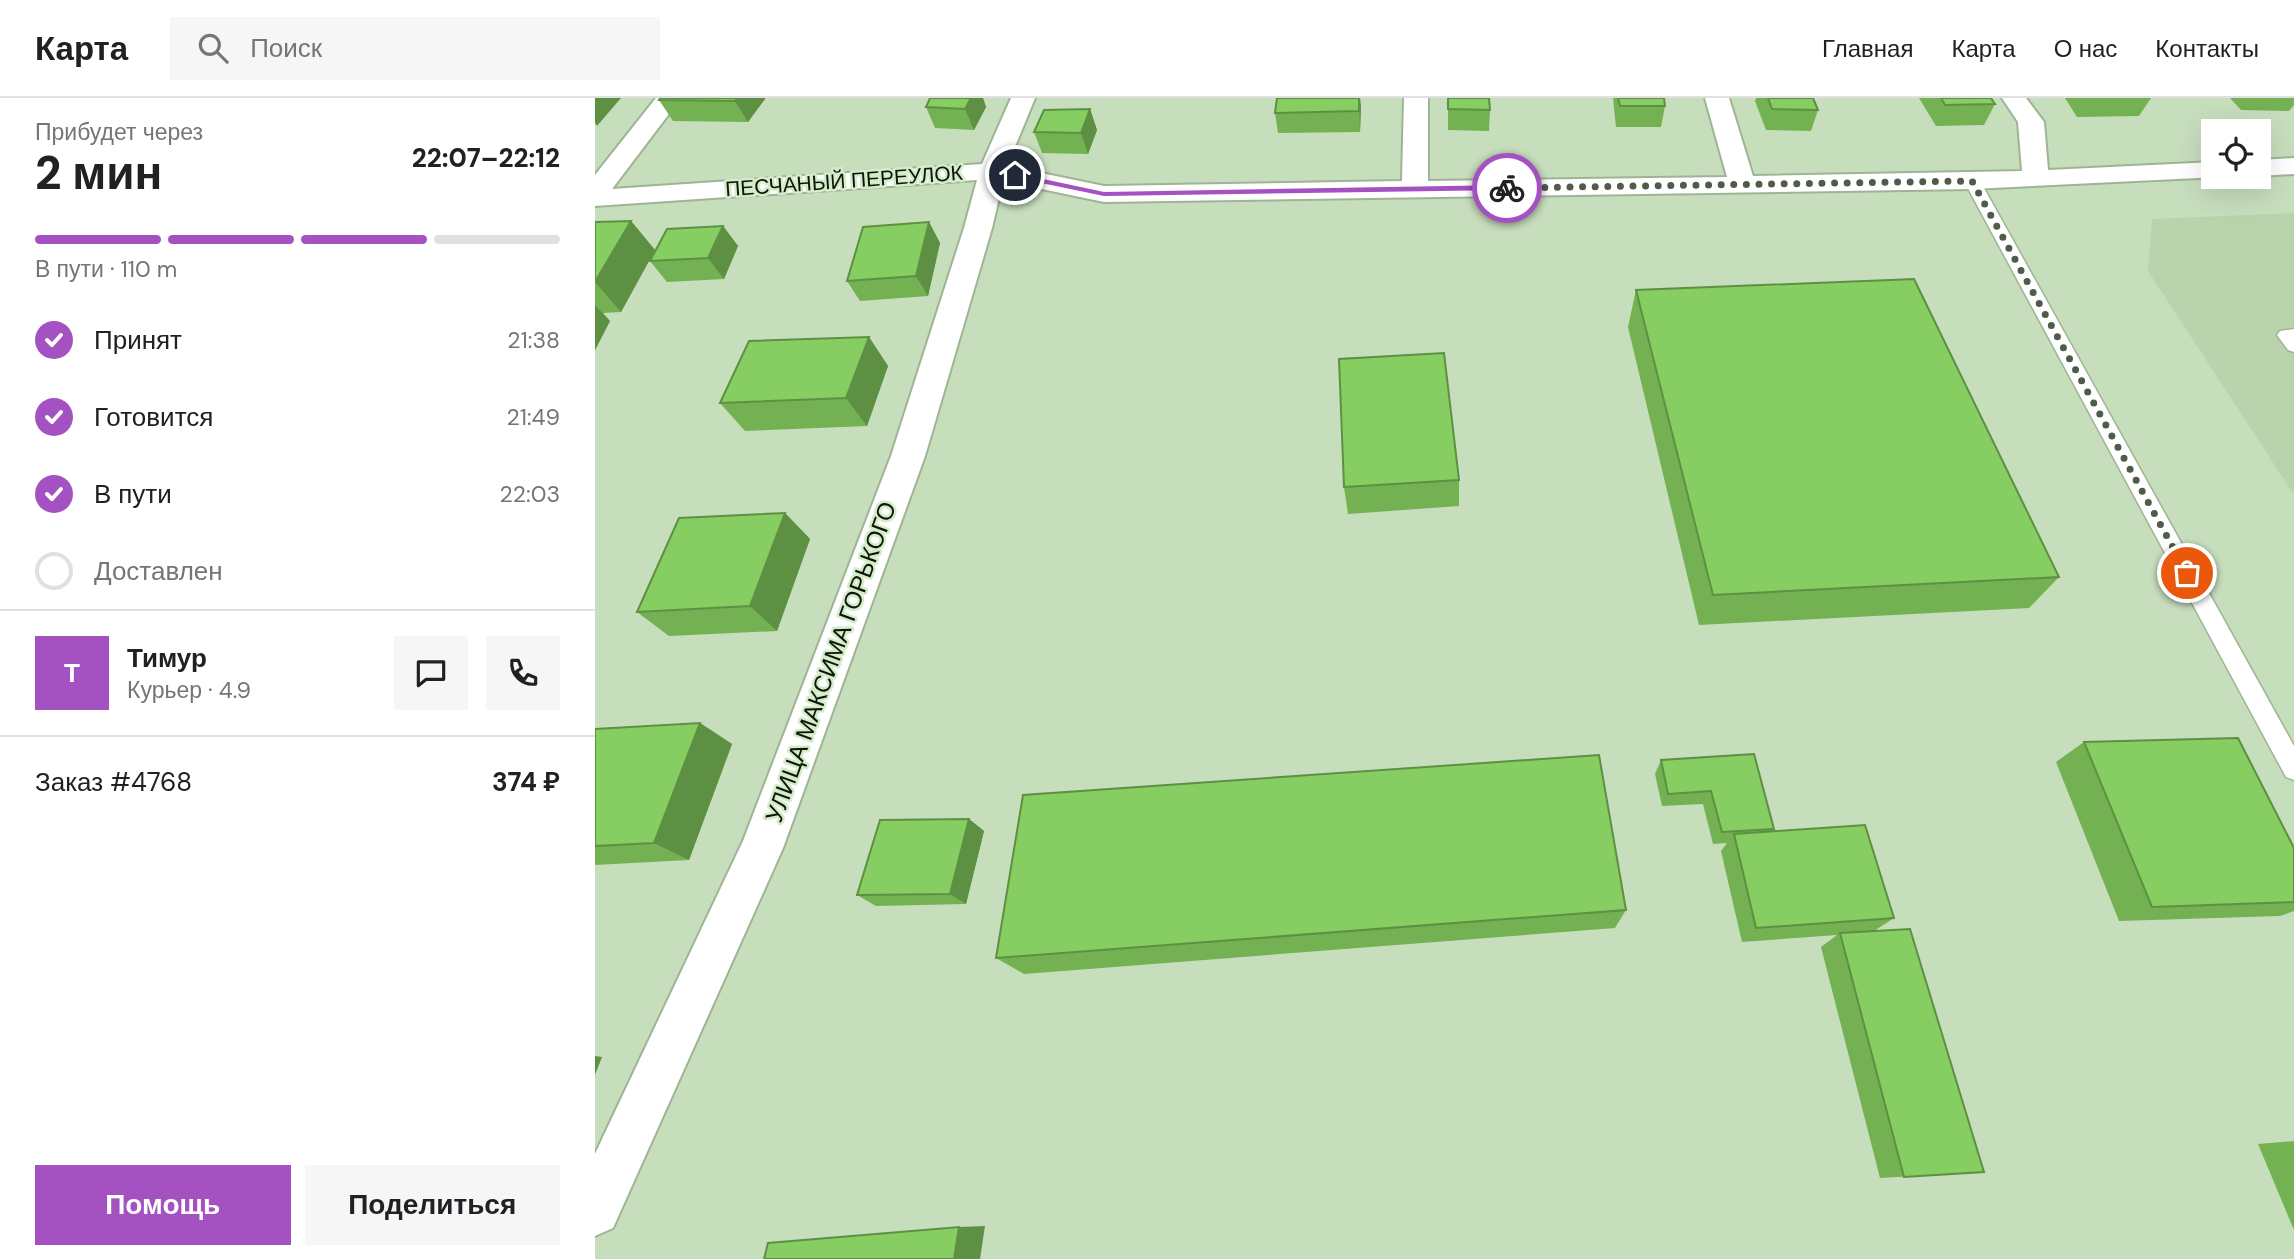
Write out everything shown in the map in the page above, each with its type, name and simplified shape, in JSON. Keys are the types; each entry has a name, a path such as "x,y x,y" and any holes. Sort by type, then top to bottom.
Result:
{"street":[{"path":"595,196 669,98"},
{"name":"УЛИЦА МАКСИМА ГОРЬКОГО","path":"595,1210 762,848 908,456 978,229 992,171 1023,98"},
{"path":"1415,189 1416,98"},
{"path":"1717,98 1742,184"},
{"path":"2014,98 2031,122 2036,178"},
{"path":"2271,167 2294,166"},
{"name":"ПЕСЧАНЫЙ ПЕРЕУЛОК","path":"595,196 992,171 1104,194 1972,181 2201,171"}],"lane":[{"path":"1972,181 2294,769"},
{"path":"2294,335 2286,335 2294,346"}],"shaded area":[{"path":"2294,213 2294,495 2148,271 2152,219"}],"building":[{"path":"737,98 735,101 659,100"},
{"path":"930,98 971,98 965,109 926,107"},
{"path":"1277,98 1359,98 1359,111 1275,113"},
{"path":"1448,98 1489,98 1490,110 1448,109"},
{"path":"1618,98 1664,98 1665,106 1620,106"},
{"path":"1768,98 1813,98 1818,110 1772,109"},
{"path":"1941,98 1991,98 1995,104 1945,105"},
{"path":"1090,109 1081,133 1034,132 1044,110"},
{"path":"631,221 595,282 595,222"},
{"path":"929,222 916,276 847,281 863,227"},
{"path":"723,226 708,258 650,261 667,229"},
{"path":"1914,279 2059,577 1713,595 1636,290"},
{"path":"869,337 846,398 720,403 749,341"},
{"path":"1444,353 1459,480 1344,487 1339,359"},
{"path":"785,513 750,606 637,612 679,518"},
{"path":"700,723 654,843 595,846 595,729"},
{"path":"2238,738 2294,848 2294,902 2152,907 2084,742"},
{"path":"1754,754 1774,829 1722,832 1711,791 1668,794 1661,760"},
{"path":"1599,755 1626,910 996,958 1023,795"},
{"path":"969,819 950,894 857,895 880,820"},
{"path":"1865,825 1894,918 1756,928 1734,834"},
{"path":"1910,929 1984,1172 1904,1177 1840,933"},
{"path":"959,1227 954,1259 764,1259 768,1243"}],"way so far":[{"path":"1507,188 1972,181 2187,573"}],"route":[{"path":"1015,175 1104,194 1507,188"}]}
